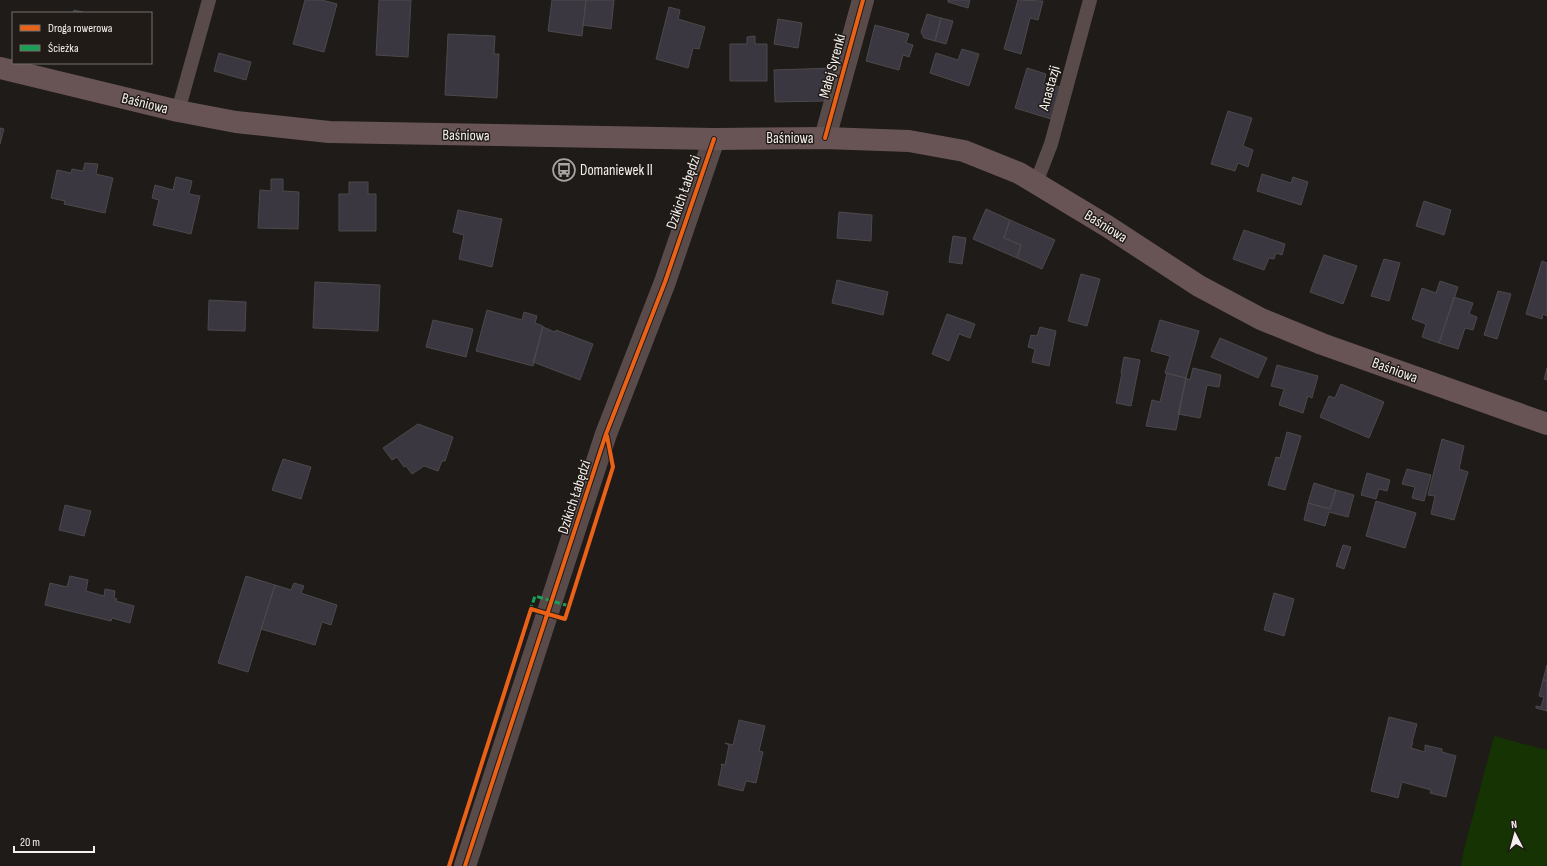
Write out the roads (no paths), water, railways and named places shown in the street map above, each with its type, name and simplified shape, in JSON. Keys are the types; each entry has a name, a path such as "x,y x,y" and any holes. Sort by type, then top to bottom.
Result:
{"main road":[{"name":"Baśniowa","path":"0,68 178,111 236,122 330,132 714,139 825,138 909,141 964,151 1019,173 1107,226 1199,286 1261,319 1322,344 1547,424"}],"street":[{"name":"Małej Syrenki","path":"825,138 863,0"},
{"name":"Dzikich Łabędzi","path":"465,866 606,434 665,282 714,139"}],"lane":[{"path":"178,111 209,0"},
{"name":"Anastazji","path":"1036,183 1051,144 1090,0"}],"place":[{"name":"Domaniewek II","path":"564,170"}]}
